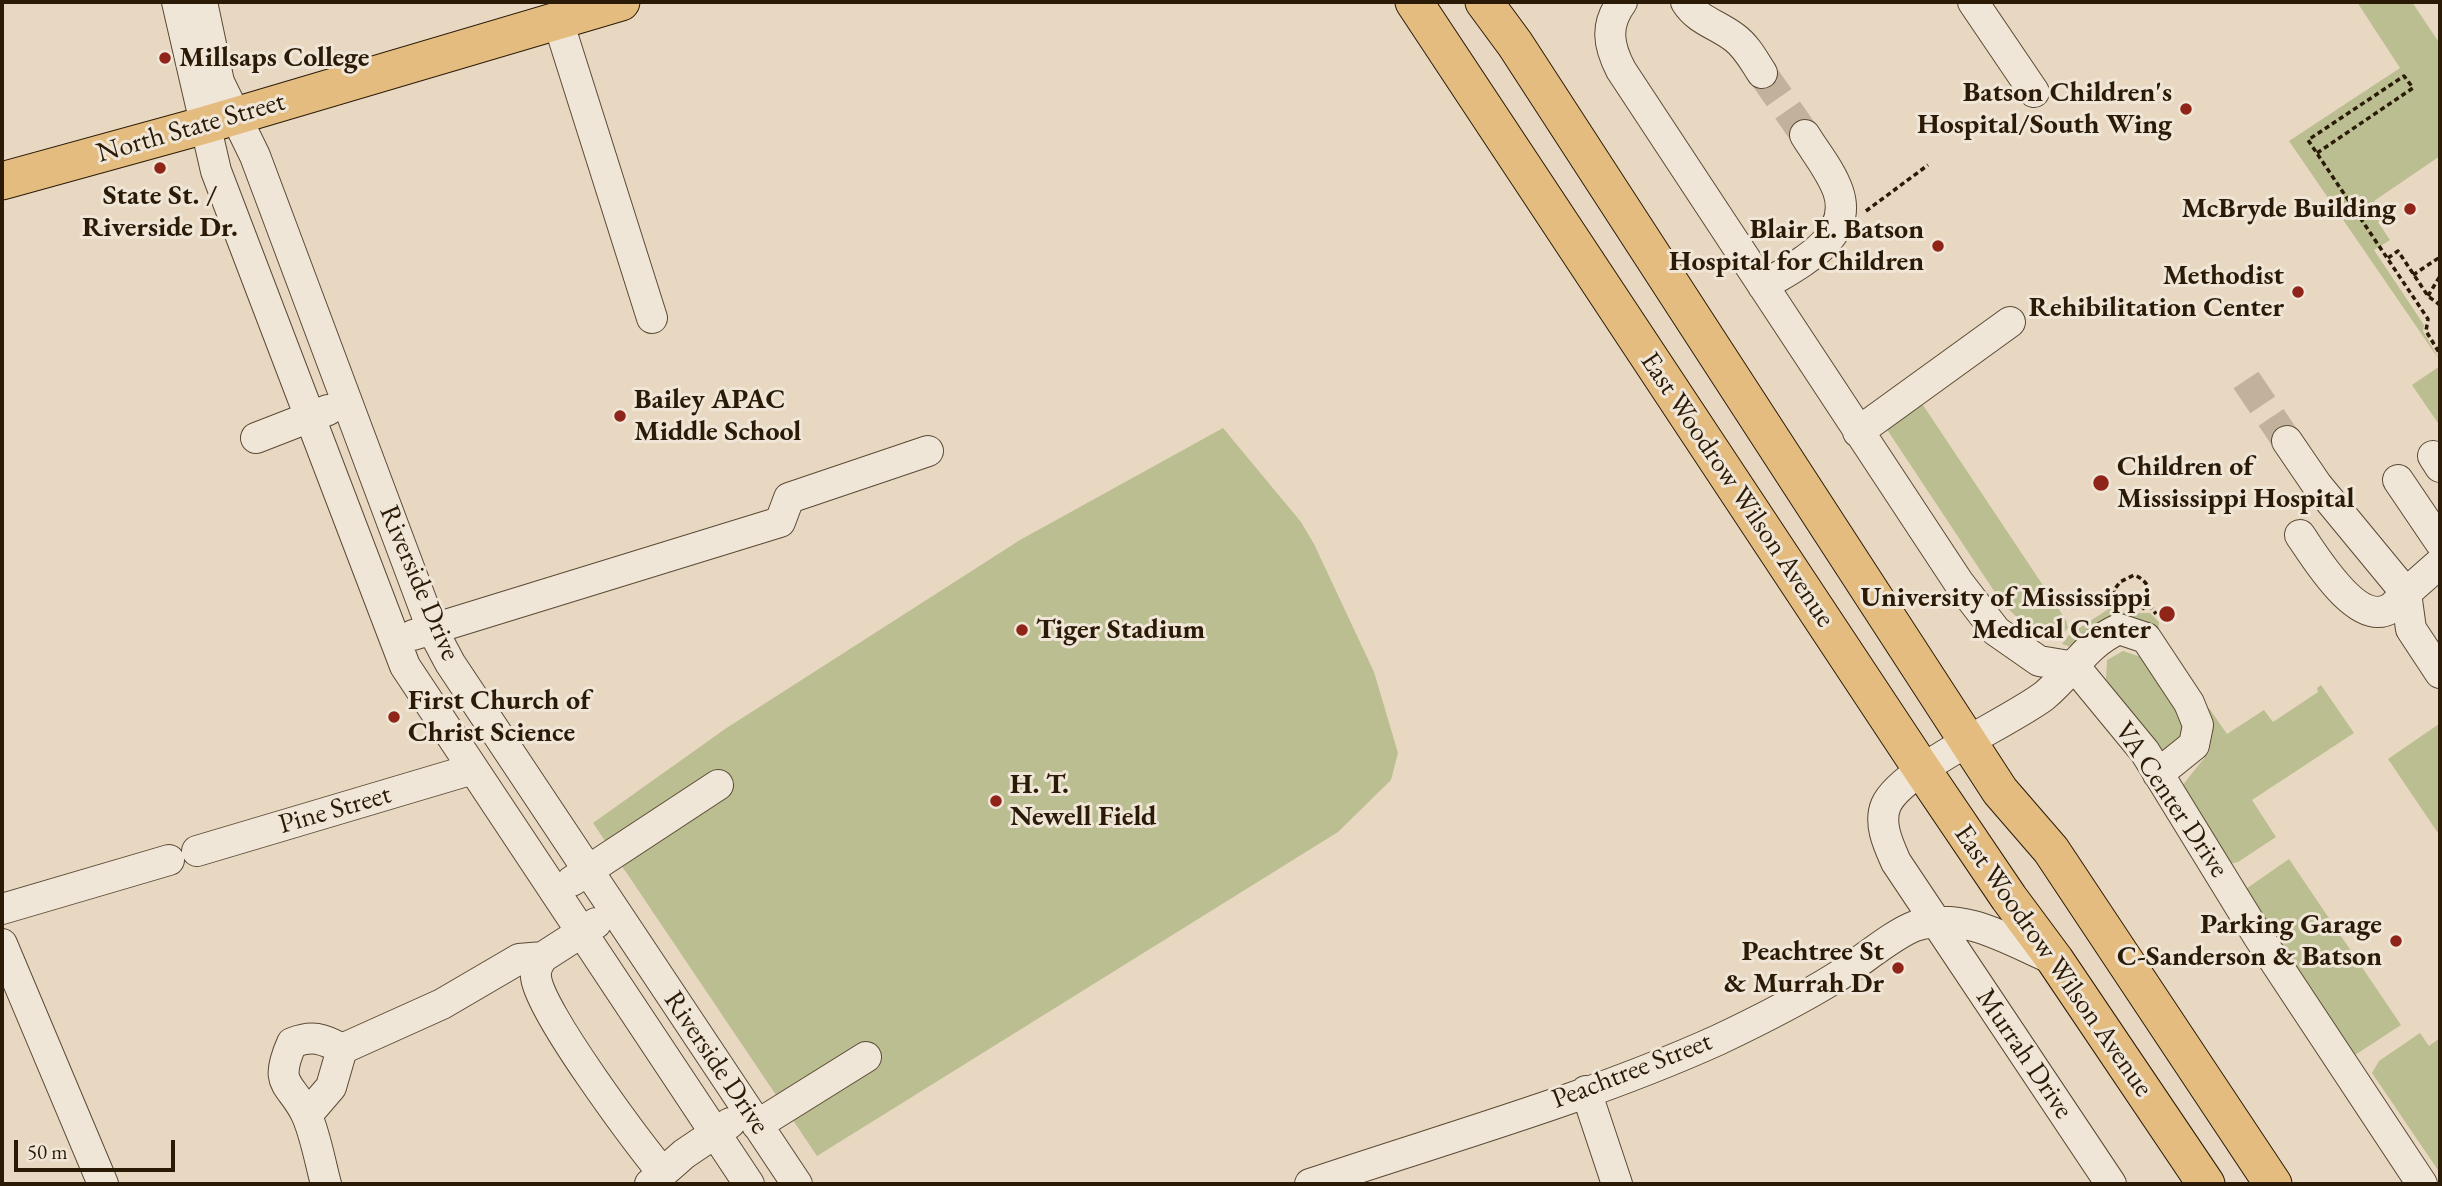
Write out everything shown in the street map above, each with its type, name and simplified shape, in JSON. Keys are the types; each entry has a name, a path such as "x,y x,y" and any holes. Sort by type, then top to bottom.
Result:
{"main road":[{"name":"North State Street","path":"2,181 621,2"},
{"name":"East Woodrow Wilson Avenue","path":"1484,2 1515,44 2000,791 2052,850 2273,1184"},
{"path":"1499,2 1515,44"},
{"name":"East Woodrow Wilson Avenue","path":"1415,7 1923,771 2206,1184"}],"street":[{"path":"177,2 219,120"},
{"path":"202,2 219,120"},
{"path":"1622,2 1608,27 1616,60 1959,583 1996,631 2039,661 2075,667"},
{"path":"1686,2 1700,19 1714,24 1744,46 1762,74"},
{"path":"1973,2 2034,92"},
{"path":"558,21 652,318"},
{"name":"Riverside Drive","path":"219,120 255,156 432,628 450,663 797,1184"},
{"name":"Riverside Drive","path":"219,120 216,171 393,641 405,666 748,1184"},
{"path":"1763,286 1818,251 1835,229 1840,194 1805,135"},
{"path":"1858,432 2010,322"},
{"path":"256,438 348,404"},
{"path":"2287,441 2317,485 2406,593 2411,629 2440,673"},
{"path":"393,641 780,522 789,498 928,450"},
{"path":"2398,480 2440,542"},
{"path":"2300,535 2328,576 2359,607 2376,612 2389,609 2440,563"},
{"path":"1938,923 1896,862 1887,842 1884,820 1886,806 1896,791 1923,771 2043,697 2075,667 2090,646 2119,629 2146,638 2189,703 2198,725 2194,745 2158,774"},
{"name":"VA Center Drive","path":"2075,667 2145,752 2258,936 2422,1184"},
{"name":"Pine Street","path":"197,851 472,769"},
{"path":"554,892 718,785"},
{"path":"2,909 169,860"},
{"path":"614,911 542,957 537,965 536,978 550,1011 656,1178 715,1133 753,1118 866,1058"},
{"name":"Peachtree Street","path":"1310,1184 1631,1075 1755,1022 1835,978 1914,926 1938,923 1974,924 2055,960"},
{"name":"Murrah Drive","path":"1938,923 2111,1184"},
{"path":"2,944 103,1184"},
{"path":"307,1115 331,1087 342,1049 442,1004 519,959 542,957"},
{"path":"326,1184 307,1115 284,1084 283,1062 292,1044 308,1037 323,1038 342,1049"},
{"path":"1587,1091 1617,1184"}],"path":[{"path":"2317,153 2413,88 2404,76 2308,140 2428,319 2426,331 2440,354"},
{"path":"1863,212 1928,165"},
{"path":"2387,258 2398,251 2428,296 2440,305"},
{"path":"2413,275 2440,257"},
{"path":"2428,296 2440,276"},
{"path":"2122,610 2114,601 2113,595 2120,582 2134,575 2147,584 2151,596 2149,604 2139,611"},
{"path":"2106,608 2114,601"},
{"path":"2149,604 2161,621"}],"green space":[{"path":"2357,2 2412,2 2440,44 2440,156 2374,201 2384,216 2378,222 2390,240 2374,250 2424,325 2423,331 2440,361 2289,141 2400,68"},
{"path":"2440,366 2440,426 2412,385"},
{"path":"1919,399 2066,620 2068,628 2058,639 2022,622 2002,603 1884,425"},
{"name":"H. T. Newell Field","path":"1223,428 1301,522 1314,544 1374,672 1398,753 1391,780 1338,832 817,1156 593,823 725,729 1020,540"},
{"path":"2110,608 2126,613 2150,613 2159,622 2158,635 2071,647 2062,644 2069,635"},
{"path":"2123,651 2141,657 2184,719 2188,732 2159,756 2106,679 2107,660"},
{"path":"2321,685 2354,733 2252,800 2276,837 2238,862 2225,865 2182,786 2209,752 2213,730 2209,708 2227,734 2264,710 2273,722 2318,692 2317,688"},
{"path":"2440,725 2440,836 2388,759"},
{"path":"2289,859 2401,1025 2355,1055 2351,1056 2243,891"},
{"path":"2420,1033 2429,1046 2440,1038 2440,1173 2372,1073 2379,1061"}],"tunnel":[{"path":"1762,73 1805,135"},
{"path":"2246,380 2287,441"}],"place":[{"name":"Millsaps College","path":"165,58"},
{"name":"Batson Children's Hospital/South Wing","path":"2186,109"},
{"name":"State St. / Riverside Dr.","path":"160,168"},
{"name":"McBryde Building","path":"2410,209"},
{"name":"Blair E. Batson Hospital for Children","path":"1938,246"},
{"name":"Methodist Rehibilitation Center","path":"2298,292"},
{"name":"Bailey APAC Middle School","path":"620,416"},
{"name":"Children of Mississippi Hospital","path":"2101,483"},
{"name":"University of Mississippi Medical Center","path":"2167,614"},
{"name":"Tiger Stadium","path":"1022,630"},
{"name":"First Church of Christ Science","path":"394,717"},
{"name":"H. T. Newell Field","path":"996,801"},
{"name":"Parking Garage C-Sanderson & Batson","path":"2396,941"},
{"name":"Peachtree St & Murrah Dr","path":"1898,968"}]}
